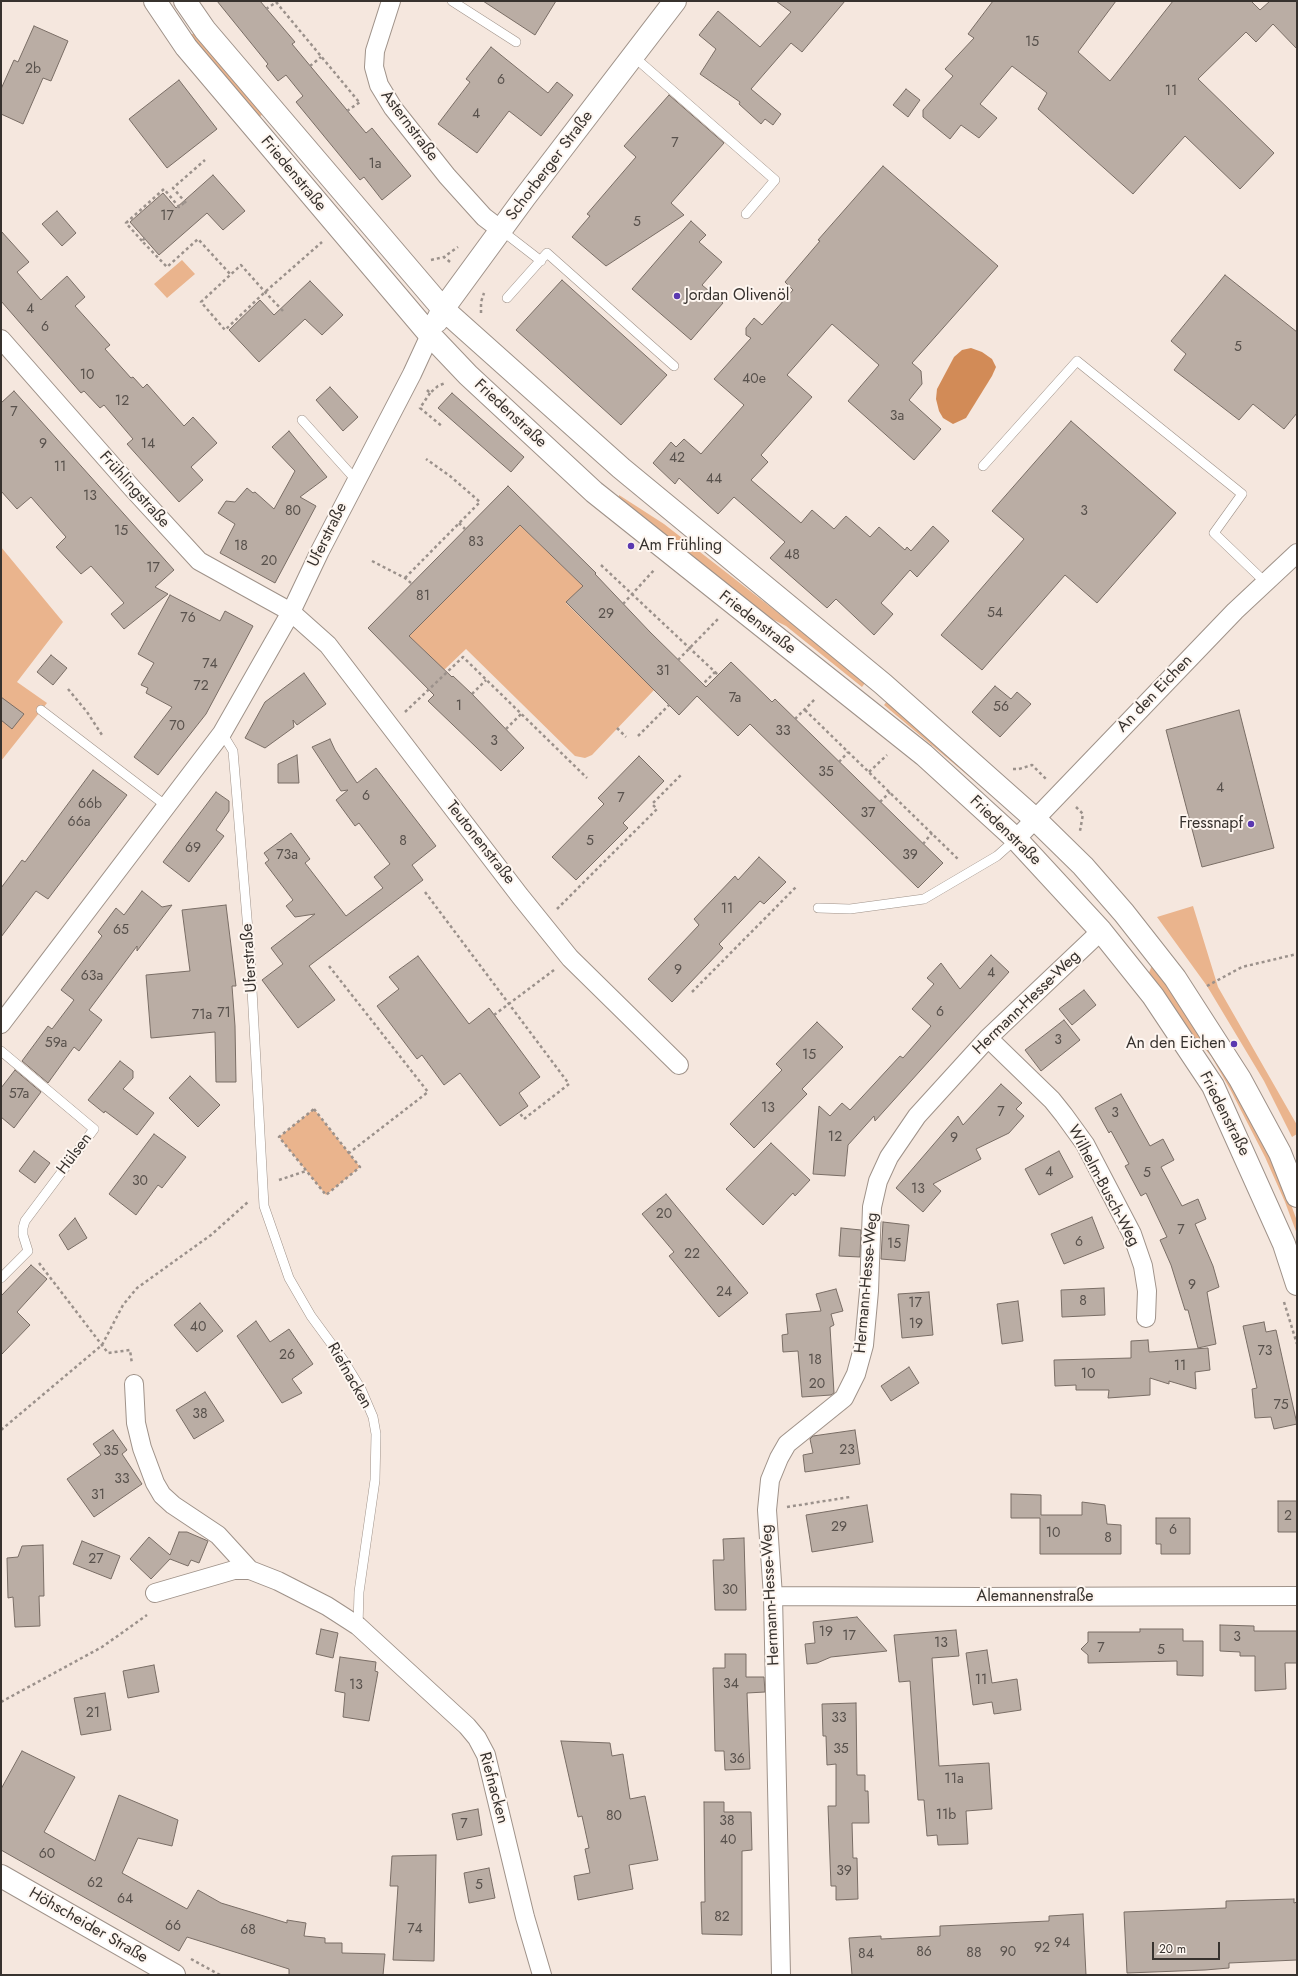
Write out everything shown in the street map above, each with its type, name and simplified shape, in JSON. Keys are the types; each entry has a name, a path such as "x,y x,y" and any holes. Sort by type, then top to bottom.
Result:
{"main road":[{"name":"Friedenstraße","path":"155,1 186,47 430,335 479,386 594,492 924,755 1016,839 1102,931 1153,996 1213,1086 1284,1244 1297,1284"},
{"name":"Friedenstraße","path":"185,1 206,30 443,309 621,468 883,684 1036,819 1083,866 1124,913 1175,978 1240,1079 1280,1153 1297,1196"},
{"name":"Schorberger Straße","path":"430,335 443,309 501,230 675,1"},
{"name":"Höhscheider Straße","path":"1,1876 174,1975"}],"street":[{"name":"Asternstraße","path":"391,1 374,51 374,67 379,85 393,108 447,176 484,217 501,230"},
{"name":"Uferstraße","path":"1,1024 165,805 222,733 291,612 356,480 412,374 430,335"},
{"name":"Frühlingstraße","path":"1,339 132,488 199,561 291,612"},
{"name":"An den Eichen","path":"1016,839 1235,611 1297,553"},
{"name":"Teutonenstraße","path":"291,612 328,645 570,958 679,1065"},
{"name":"Hermann-Hesse-Weg","path":"781,1975 773,1596 767,1510 770,1480 783,1451 794,1436 844,1398 850,1388 861,1358 869,1291 872,1207 881,1174 889,1157 918,1116 988,1038 1102,931"},
{"name":"Wilhelm-Busch-Weg","path":"988,1038 1052,1100 1085,1144 1132,1234 1143,1266 1147,1291 1146,1318"},
{"name":"Riefnacken","path":"134,1384 136,1423 142,1448 155,1483 162,1494 173,1505 218,1535 250,1570"},
{"name":"Riefnacken","path":"155,1593 234,1570 250,1570 278,1581 327,1606 358,1626 467,1726 484,1749 525,1917 542,1975"},
{"name":"Alemannenstraße","path":"773,1596 1297,1596"}],"lane":[{"path":"452,1 516,42"},
{"path":"633,56 775,180 746,214"},
{"path":"501,230 541,261"},
{"path":"507,298 547,253 674,366"},
{"path":"983,466 1077,362 1242,494 1214,533 1265,582"},
{"path":"302,420 356,480"},
{"path":"41,710 165,805"},
{"name":"Uferstraße","path":"222,733 233,750 250,954 262,1186"},
{"path":"818,908 850,910 924,899 997,856 1016,839"},
{"name":"Hülsen","path":"1,1051 94,1129 26,1221 23,1228 23,1235 28,1251"},
{"name":"Riefnacken","path":"262,1186 264,1206 289,1278 311,1316 355,1380 373,1417 376,1452 375,1480 358,1592 358,1626"},
{"path":"1,1278 28,1251"}],"path":[{"path":"266,9 277,2 359,102"},
{"path":"310,66 321,57"},
{"path":"205,160 173,188 186,203 179,207 164,189 126,223 167,267 198,239 231,275"},
{"path":"283,311 265,292 241,265 201,302 225,330 265,292 324,240"},
{"path":"430,393 420,408 443,428"},
{"path":"405,578 480,502 450,476 426,459"},
{"path":"459,523 465,529"},
{"path":"372,561 405,578 411,583"},
{"path":"602,565 718,675"},
{"path":"623,604 655,568"},
{"path":"678,660 720,617"},
{"path":"391,726 463,656 587,778"},
{"path":"703,684 715,672"},
{"path":"472,694 486,680"},
{"path":"68,689 87,712 110,749 111,764"},
{"path":"795,719 819,694"},
{"path":"638,736 669,705"},
{"path":"804,710 972,872"},
{"path":"506,729 521,714"},
{"path":"617,728 626,737"},
{"path":"869,772 891,750"},
{"path":"839,762 848,752"},
{"path":"543,923 657,809 652,804 681,775"},
{"path":"880,802 890,792"},
{"path":"923,844 932,834"},
{"path":"692,992 797,886"},
{"path":"425,892 569,1084 524,1120 519,1112"},
{"path":"1207,986 1242,967 1297,954"},
{"path":"494,1015 570,958"},
{"path":"329,966 428,1092 349,1152"},
{"path":"314,1109 349,1152 360,1168 326,1195 279,1137 314,1109"},
{"path":"1,1430 102,1345 123,1305 137,1288 211,1235 240,1210 262,1186 306,1171"},
{"path":"28,1251 108,1353 130,1350 134,1384"},
{"path":"767,1510 850,1497"},
{"path":"1,1702 102,1647 147,1615"}],"shaded area":[{"path":"198,30 264,113 256,120 187,38"},
{"path":"182,260 195,274 167,298 154,284"},
{"path":"971,348 982,352 992,359 996,367 966,418 953,424 943,418 939,411 936,399 937,389 954,357 962,350"},
{"path":"619,495 664,524 790,622 865,683 862,687 786,626 754,610 619,502"},
{"path":"520,525 583,586 566,603 654,690 592,755 585,758 575,756 466,649 444,670 409,636"},
{"path":"1,547 63,622 17,682 47,703 1,761"},
{"path":"888,700 992,788 990,794 884,705"},
{"path":"1193,906 1218,987 1297,1125 1297,1134 1292,1137 1264,1081 1207,986 1157,917"},
{"path":"1153,963 1235,1087 1289,1199 1297,1221 1297,1234 1265,1157 1230,1089 1211,1056 1174,1013 1148,975"},
{"path":"314,1109 360,1167 326,1195 279,1137"}],"building":[{"path":"217,1 260,1 295,42 292,44 366,133 372,128 411,176 382,200 364,177 360,180 296,102 303,96 286,75 278,81 266,66 268,64"},
{"path":"483,1 556,1 535,35"},
{"path":"776,1 845,1 802,52 791,43 751,89 781,114 773,125 765,119 761,124 739,104 740,102 700,74 716,49 699,35 718,11 760,47 791,12"},
{"path":"993,1 1116,1 1078,52 1110,81 1173,1 1251,1 1260,10 1270,1 1297,1 1297,49 1273,24 1256,42 1246,32 1198,79 1274,153 1240,189 1185,136 1133,194 1038,109 1047,93 1012,66 980,104 997,118 979,138 961,125 950,139 923,117 923,110 953,76 945,69 974,38 968,34"},
{"path":"34,26 68,41 51,81 43,78 23,124 1,114 1,89 14,60 18,62"},
{"path":"491,47 548,93 557,82 573,95 541,136 509,111 477,153 438,124 470,82 466,79"},
{"path":"179,80 217,129 167,168 129,119"},
{"path":"906,89 920,100 908,117 893,105"},
{"path":"669,95 724,143 671,203 684,215 606,266 572,237 590,216 587,214 636,157 624,146"},
{"path":"883,166 998,266 912,363 921,371 922,384 909,400 941,429 914,460 848,401 879,365 832,324 787,375 812,397 761,455 768,462 751,480 801,523 812,510 834,529 846,516 870,537 879,527 905,550 907,547 911,551 933,526 949,541 917,577 910,570 881,603 893,614 874,635 836,599 827,608 770,558 785,542 734,497 718,514 679,478 675,484 653,463 671,442 676,447 684,439 701,454 744,405 714,379 751,338 746,335 746,328 754,318 762,325 793,290 785,282 820,241 818,240"},
{"path":"213,175 245,211 223,230 207,213 159,255 130,222 163,193 176,208"},
{"path":"57,211 76,233 62,246 42,224"},
{"name":"Jordan Olivenöl","path":"691,221 706,235 699,242 722,262 702,285 723,303 691,340 632,289"},
{"path":"1,231 29,262 17,272 41,300 67,276 85,297 75,306 110,345 105,349 131,378 133,377 143,388 147,384 184,426 193,417 217,443 191,467 203,480 179,502 127,444 133,439 104,405 100,408 84,391 81,393 1,301"},
{"path":"1225,275 1297,332 1297,413 1284,429 1253,404 1239,420 1174,370 1186,354 1171,341"},
{"path":"562,280 667,375 621,425 516,330"},
{"path":"310,281 343,315 322,335 305,319 259,362 229,330 260,300 274,315"},
{"path":"330,387 358,417 343,431 316,400"},
{"path":"14,391 174,570 155,587 168,594 124,629 111,614 124,603 91,566 81,574 56,547 66,537 31,497 17,509 1,491 1,403"},
{"path":"452,393 524,457 511,472 438,408"},
{"path":"1071,421 1176,513 1097,603 1065,575 982,670 941,635 1024,539 992,511"},
{"path":"289,431 327,477 300,497 316,506 275,583 220,553 235,524 218,513 226,501 235,502 247,488 253,493 255,492 274,509 295,471 272,447"},
{"path":"508,486 596,573 595,574 650,632 706,687 731,662 772,702 775,699 943,863 918,888 750,724 738,736 697,696 679,715 566,602 583,586 520,525 409,636 472,694 524,748 501,771 428,701 434,695 368,628"},
{"path":"170,595 220,621 225,611 253,626 206,714 158,775 134,757 172,707 146,693 148,688 141,685 154,663 138,654"},
{"path":"51,655 67,668 53,685 37,672"},
{"path":"304,673 326,704 297,725 293,720 294,727 265,748 245,738 265,702"},
{"path":"995,686 1011,699 1017,692 1031,704 1000,737 972,712"},
{"path":"1,697 24,714 12,729 1,720"},
{"path":"1239,710 1274,848 1202,867 1166,730"},
{"path":"330,739 335,750 357,783 376,768 436,846 412,865 423,880 309,966 335,1000 298,1028 262,980 283,964 271,948 315,914 295,917 286,906 293,900 265,863 269,860 264,853 291,833 310,859 305,863 346,916 383,888 374,877 390,864 359,823 355,826 336,800 348,790 341,791 312,747"},
{"path":"297,755 299,783 278,783 278,764"},
{"path":"639,756 664,781 623,823 628,828 576,880 552,857 604,804 598,798"},
{"path":"93,770 127,795 48,899 36,891 1,937 1,888 22,860 25,862"},
{"path":"216,792 229,801 229,811 216,830 224,836 189,882 163,862"},
{"path":"759,857 786,882 764,904 760,901 719,944 723,948 672,1002 648,979 699,925 694,919 735,876 738,880"},
{"path":"142,891 162,907 172,905 137,951 137,946 89,1010 102,1020 79,1051 74,1047 48,1083 22,1061 48,1026 52,1029 74,1000 61,990 102,936 98,932 116,908 124,915"},
{"path":"226,905 236,986 232,986 235,1026 236,1082 216,1082 215,1032 151,1038 146,975 190,971 182,910"},
{"path":"991,955 1009,972 875,1121 874,1116 848,1145 845,1176 813,1174 819,1106 830,1116 842,1103 850,1110 900,1056 903,1058 931,1026 912,1009 934,984 927,978 941,963 960,989"},
{"path":"418,956 469,1024 489,1008 540,1077 519,1093 528,1106 500,1126 460,1073 444,1085 422,1055 417,1059 377,1006 399,989 389,977"},
{"path":"1084,990 1096,1005 1072,1025 1059,1009"},
{"path":"1064,1020 1080,1040 1041,1071 1025,1050"},
{"path":"817,1022 843,1047 802,1089 807,1094 754,1148 730,1124 782,1070 776,1064"},
{"path":"120,1061 133,1071 133,1078 123,1089 154,1113 137,1135 105,1111 104,1113 88,1100"},
{"path":"15,1070 41,1092 14,1128 1,1117 1,1088"},
{"path":"190,1076 220,1105 198,1127 169,1098"},
{"path":"1001,1084 1022,1103 1016,1109 1024,1116 1009,1133 976,1149 981,1159 933,1184 941,1191 923,1212 896,1188 958,1116 963,1125"},
{"path":"1121,1094 1150,1146 1163,1139 1174,1160 1161,1167 1182,1206 1198,1199 1206,1219 1195,1224 1213,1266 1219,1287 1207,1292 1216,1344 1198,1348 1188,1310 1185,1310 1171,1265 1160,1240 1167,1237 1146,1193 1141,1196 1125,1166 1129,1164 1111,1131 1109,1133 1095,1108"},
{"path":"154,1134 186,1157 162,1188 158,1185 136,1215 109,1194"},
{"path":"771,1143 810,1180 795,1196 793,1193 763,1225 726,1189"},
{"path":"34,1151 50,1163 35,1183 19,1171"},
{"path":"1059,1151 1073,1177 1039,1195 1025,1169"},
{"path":"666,1194 748,1293 719,1317 669,1256 674,1252 642,1214"},
{"path":"1092,1217 1104,1248 1064,1264 1051,1234"},
{"path":"75,1218 87,1238 68,1250 59,1235"},
{"path":"883,1222 909,1225 905,1261 881,1259"},
{"path":"841,1228 861,1230 860,1257 839,1256"},
{"path":"31,1265 47,1279 17,1312 30,1325 1,1355 1,1296"},
{"path":"1104,1288 1105,1315 1062,1317 1061,1290"},
{"path":"836,1289 843,1311 831,1314 834,1325 830,1327 834,1393 831,1395 802,1397 798,1351 783,1352 782,1335 788,1334 786,1314 821,1311 816,1294"},
{"path":"929,1292 933,1335 902,1338 898,1294"},
{"path":"1018,1301 1023,1341 1002,1344 997,1304"},
{"path":"200,1303 223,1331 197,1352 174,1325"},
{"path":"256,1321 270,1342 289,1329 313,1364 292,1379 302,1393 282,1403 237,1336"},
{"path":"1264,1322 1266,1332 1276,1330 1297,1424 1274,1429 1271,1417 1255,1418 1252,1389 1257,1388 1243,1326"},
{"path":"1148,1340 1149,1352 1208,1348 1210,1370 1195,1372 1196,1389 1169,1381 1169,1384 1150,1378 1150,1395 1108,1398 1109,1390 1076,1390 1076,1385 1055,1386 1054,1360 1131,1358 1131,1341"},
{"path":"909,1367 919,1383 891,1401 881,1386"},
{"path":"205,1392 224,1421 194,1439 176,1410"},
{"path":"113,1430 127,1450 122,1454 142,1484 94,1517 67,1479 101,1455 93,1444"},
{"path":"855,1430 860,1464 805,1472 803,1455 813,1453 810,1439 813,1436"},
{"path":"1011,1494 1041,1495 1041,1515 1082,1515 1082,1502 1105,1505 1107,1524 1121,1525 1121,1554 1040,1554 1040,1518 1011,1518"},
{"path":"1278,1501 1297,1501 1297,1532 1278,1532"},
{"path":"867,1505 873,1542 812,1552 806,1515"},
{"path":"1156,1518 1190,1518 1190,1554 1161,1554 1161,1544 1156,1544"},
{"path":"179,1532 187,1532 208,1541 199,1563 191,1560 188,1566 170,1559 151,1579 130,1559 149,1537 170,1555"},
{"path":"744,1538 746,1610 715,1610 713,1560 724,1560 723,1539"},
{"path":"82,1541 120,1556 111,1579 73,1564"},
{"path":"43,1545 44,1596 39,1596 40,1626 15,1627 13,1597 8,1598 7,1558 18,1557 22,1546"},
{"path":"857,1617 887,1651 831,1657 817,1663 807,1664 805,1644 815,1643 813,1622"},
{"path":"1220,1625 1254,1626 1254,1631 1297,1631 1297,1663 1285,1663 1286,1689 1255,1691 1255,1656 1240,1656 1240,1652 1220,1651"},
{"path":"321,1629 338,1633 333,1658 316,1654"},
{"path":"1140,1629 1183,1629 1183,1641 1203,1641 1203,1676 1177,1675 1177,1661 1088,1663 1088,1655 1081,1649 1088,1642 1088,1632 1140,1632"},
{"path":"956,1630 959,1656 932,1658 939,1766 989,1763 992,1809 966,1811 968,1844 938,1845 937,1835 927,1836 924,1800 918,1800 910,1681 899,1682 894,1635"},
{"path":"987,1650 992,1683 1017,1679 1021,1710 994,1714 992,1702 973,1705 966,1653"},
{"path":"725,1654 746,1654 746,1677 764,1677 765,1692 747,1693 750,1769 725,1770 724,1751 715,1751 713,1668 725,1668"},
{"path":"340,1657 376,1662 375,1671 378,1672 369,1721 343,1717 345,1693 335,1691"},
{"path":"154,1665 159,1692 128,1698 123,1671"},
{"path":"105,1693 111,1730 81,1735 74,1698"},
{"path":"856,1703 857,1775 865,1775 865,1791 868,1791 869,1823 852,1823 853,1858 857,1858 858,1899 836,1900 836,1886 831,1886 828,1806 836,1806 836,1764 827,1765 826,1736 823,1736 822,1704"},
{"path":"561,1741 610,1743 612,1756 623,1754 630,1799 645,1796 658,1860 629,1865 633,1889 578,1900 574,1876 590,1873 585,1849 589,1848 582,1816 578,1817"},
{"path":"22,1751 75,1777 44,1832 95,1861 119,1795 178,1820 172,1846 138,1838 122,1873 187,1909 198,1890 221,1903 287,1923 287,1920 306,1923 304,1936 325,1938 325,1943 342,1943 342,1953 385,1954 383,1975 289,1975 289,1969 187,1937 179,1951 1,1850 1,1789"},
{"path":"704,1802 724,1802 724,1812 751,1812 752,1850 742,1851 742,1935 702,1934 701,1902 705,1902"},
{"path":"478,1809 482,1835 457,1840 452,1814"},
{"path":"436,1855 434,1961 393,1960 398,1886 390,1886 392,1856"},
{"path":"489,1868 495,1898 469,1903 464,1873"},
{"path":"1294,1899 1294,1903 1297,1902 1297,1960 1229,1963 1229,1968 1205,1970 1127,1973 1124,1912 1226,1908 1226,1901"},
{"path":"1083,1914 1086,1975 852,1975 849,1938 881,1936 881,1939 940,1936 940,1926 1049,1921 1049,1916"}],"place":[{"name":"Jordan Olivenöl","path":"677,296"},
{"name":"Am Frühling","path":"631,546"},
{"name":"Fressnapf","path":"1251,824"},
{"name":"An den Eichen","path":"1234,1044"}]}
